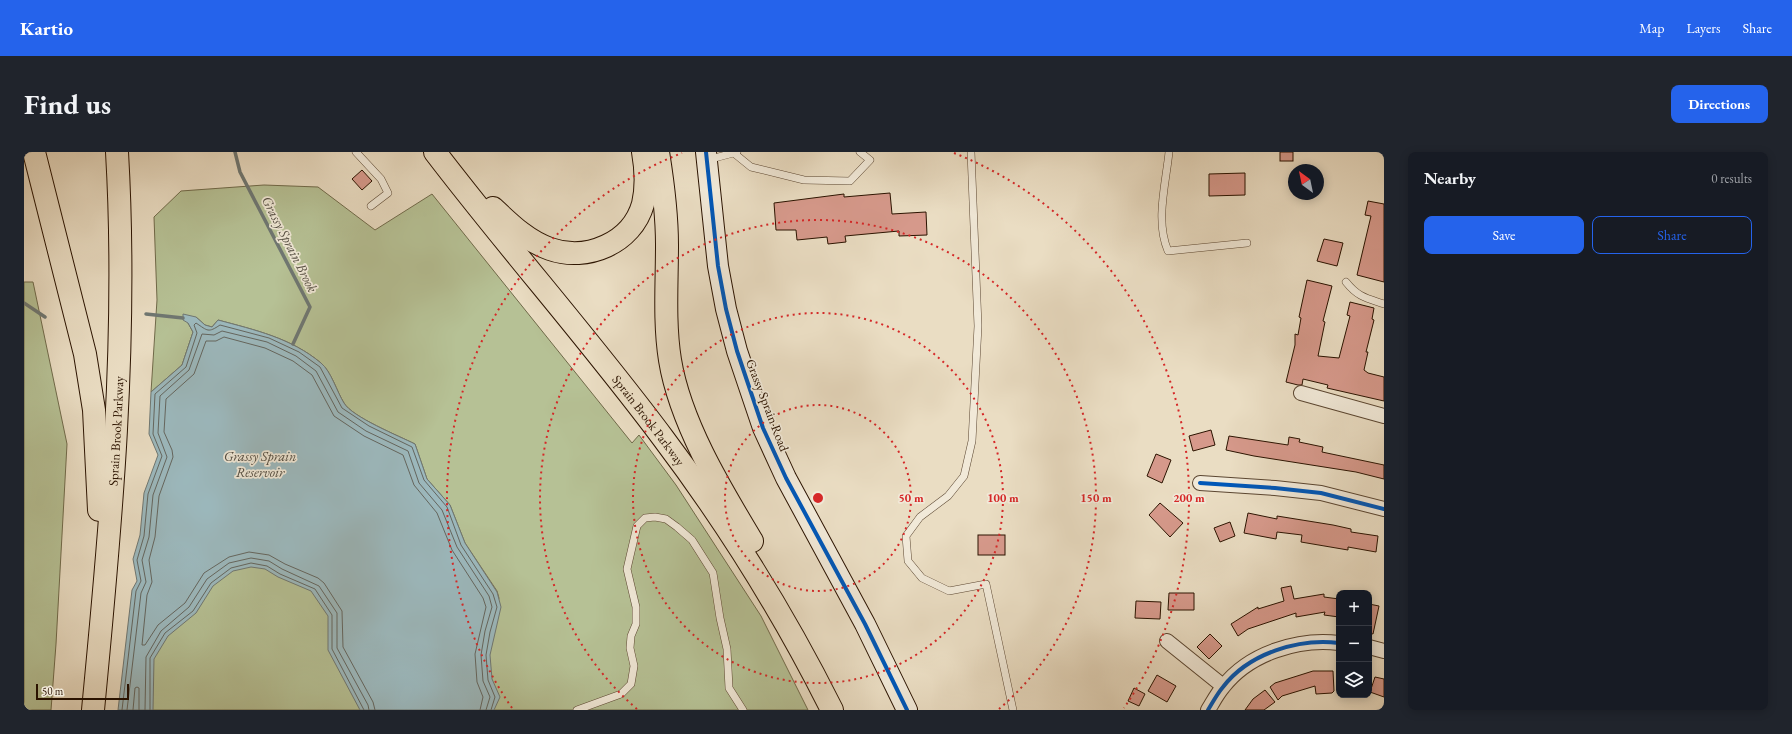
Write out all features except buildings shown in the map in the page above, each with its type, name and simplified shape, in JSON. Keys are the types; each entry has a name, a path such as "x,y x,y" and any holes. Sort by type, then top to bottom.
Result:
{"highway":[{"path":"34,152 78,324 90,383 96,437 103,601"},
{"name":"Sprain Brook Parkway","path":"93,710 115,465 121,338 121,240 117,152"},
{"path":"436,153 522,234 549,249 577,254 603,248 623,235 632,226 638,216 645,193 645,166 643,152"},
{"path":"658,152 666,217 668,346 672,373 680,399 690,425 705,456 775,580 832,710"},
{"name":"Sprain Brook Parkway","path":"436,153 613,373 691,476 734,538 767,590 808,663 832,710"}],"street":[{"name":"Grassy Sprain Road","path":"707,156 718,266 726,309 737,351 763,428 786,478 865,624 907,710"},
{"path":"1301,393 1384,416"},
{"path":"1200,483 1321,493 1384,509"},
{"path":"1167,641 1223,686"},
{"path":"1208,710 1223,686 1242,668 1273,651 1296,644 1326,641 1336,643"},
{"path":"1372,648 1384,651"}],"lane":[{"path":"356,152 381,179 388,193 371,206"},
{"path":"707,156 736,153 751,167 804,180 850,181 870,160 860,152"},
{"path":"971,152 978,326 972,441 964,476 948,496 920,517 906,536 908,561 922,578 949,592 986,584 1013,710"},
{"path":"1169,152 1162,215 1163,241 1168,251 1247,243"},
{"path":"1346,282 1362,297 1384,304"},
{"path":"579,709 621,694 631,684 634,666 630,648 631,636 636,624 636,607 627,569 637,526 644,518 655,517 666,519 692,540 713,573 720,618 727,649 729,688 743,710"}],"green space":[{"path":"264,185 318,187 375,230 432,194 632,443 639,435 676,485 761,616 808,710 473,710 499,598 497,591 465,543 450,505 427,479 415,444 356,414 344,403 325,367 309,354 272,336 218,320 212,327 205,325 196,317 188,323 193,332 182,365 151,392 157,300 154,217 181,191"},
{"path":"24,282 33,282 67,444 51,710 24,710"},
{"path":"302,541 438,710 148,710 149,664 213,564"}],"water":[{"name":"Grassy Sprain Reservoir","path":"183,314 196,317 205,325 212,327 218,320 245,327 285,341 297,347 309,354 325,367 344,403 356,414 415,444 427,479 450,505 465,543 497,592 501,607 490,655 492,679 500,697 494,710 360,710 328,650 328,616 311,591 278,577 265,569 251,567 233,571 213,586 196,613 168,636 154,659 153,710 118,710 132,590 137,581 133,559 140,535 144,493 158,455 149,434 151,392 182,365 193,332 188,323 183,320"}],"waterway":[{"name":"Grassy Sprain Brook","path":"235,152 240,172 310,307 293,344"},
{"path":"24,303 45,317"},
{"path":"146,314 183,318"}],"cycle path":[{"path":"706,152 718,266 726,309 737,351 763,428 786,478 865,624 907,710"},
{"path":"1200,483 1321,493 1384,509"},
{"path":"1208,710 1217,695 1234,675 1246,665 1261,657 1276,650 1292,646 1308,643 1336,643"}]}
